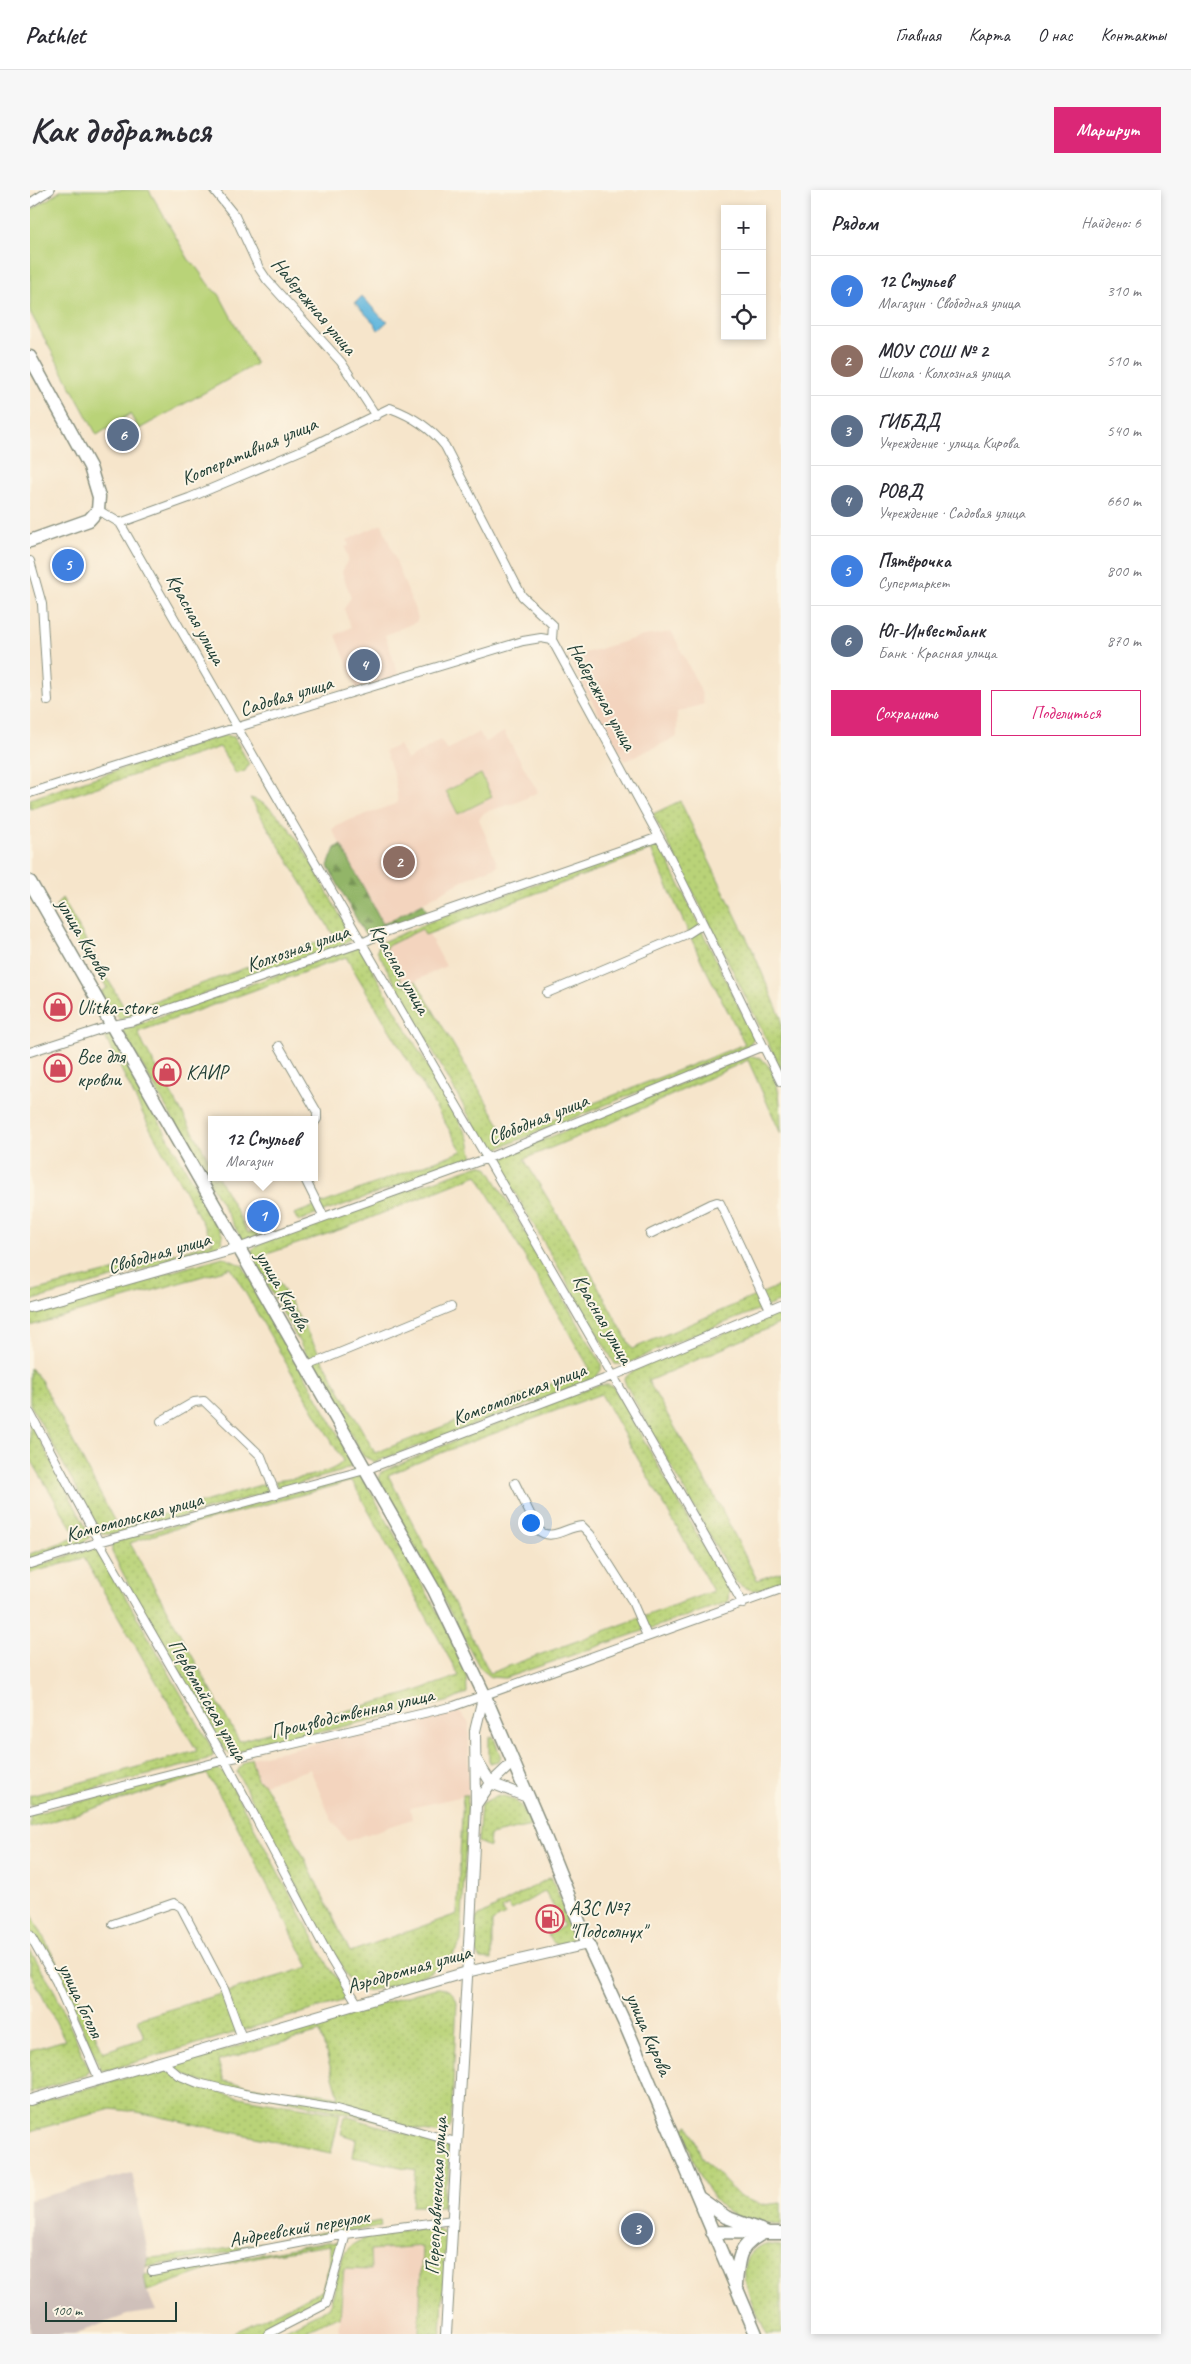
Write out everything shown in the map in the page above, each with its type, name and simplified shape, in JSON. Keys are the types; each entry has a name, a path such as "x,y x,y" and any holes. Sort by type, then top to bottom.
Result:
{"main road":[{"path":"30,357 90,467 99,497 98,510 89,520 30,541"},
{"name":"улица Кирова","path":"30,882 114,1025 305,1367 434,1590 484,1694 588,1944 756,2334"},
{"path":"697,2196 726,2217 766,2232"},
{"path":"712,2232 781,2233"},
{"path":"736,2287 740,2252 749,2240 766,2232"}],"street":[{"path":"30,203 50,190"},
{"name":"Набережная улица","path":"214,190 235,216 259,268 267,280 341,362 376,416"},
{"name":"Набережная улица","path":"390,408 421,423 435,433 445,446 522,596 553,625 552,640 659,837 704,924 781,1082"},
{"name":"Кооперативная улица","path":"120,522 189,498 376,416 390,408"},
{"path":"98,510 120,522"},
{"name":"Красная улица","path":"120,522 236,728 364,942 615,1375 743,1604"},
{"path":"30,561 42,604 48,701"},
{"name":"Садовая улица","path":"30,793 522,641 541,638 552,640"},
{"name":"Колхозная улица","path":"30,1052 114,1025 134,1021 364,942 385,932 659,837"},
{"path":"547,993 688,933 704,924"},
{"path":"279,1046 317,1112 317,1116"},
{"name":"Свободная улица","path":"30,1307 238,1248 488,1158 763,1046"},
{"path":"306,1181 324,1217"},
{"path":"650,1234 711,1204 720,1203 770,1310"},
{"name":"Комсомольская улица","path":"30,1564 100,1542 365,1470 615,1375 781,1305"},
{"path":"305,1367 451,1307"},
{"path":"161,1421 194,1402 204,1401 261,1456 276,1495"},
{"name":"Первомайская улица","path":"30,1414 100,1542 225,1760 330,1958 357,2003"},
{"path":"515,1483 538,1530 550,1536 574,1526 582,1526 590,1534 631,1599 647,1636"},
{"name":"Производственная улица","path":"30,1810 225,1760 454,1706 781,1589"},
{"path":"467,1972 476,1805 475,1731 484,1694"},
{"path":"475,1731 482,1724 496,1723"},
{"path":"475,1758 491,1783 527,1797"},
{"path":"476,1805 491,1783 513,1762"},
{"path":"113,1924 174,1903 181,1907 224,1990 242,2038"},
{"name":"улица Гоголя","path":"30,1935 56,1981 99,2079"},
{"name":"Аэродромная улица","path":"30,2100 467,1972 588,1944"},
{"name":"Переправненская улица","path":"446,2334 467,1972"},
{"path":"163,2062 178,2076 198,2083 253,2095 337,2109 456,2142"},
{"name":"Андреевский переулок","path":"152,2271 346,2234 453,2220"},
{"path":"268,2334 326,2304 346,2234"}],"shaded area":[{"path":"382,524 418,618 416,622 385,635 399,676 357,690 336,635 351,627 344,609 351,597 342,572 348,559 345,547 349,546 347,540"},
{"path":"672,632 700,689 704,704 677,712 677,737 625,761 568,658 643,636"},
{"path":"479,732 485,742 504,732 538,792 518,802 485,812 479,819 498,866 468,878 383,924 332,829 347,821 398,803 394,775 385,751 399,745 407,760 440,740 447,750"},
{"path":"422,929 425,935 428,933 446,966 405,986 384,947"},
{"path":"459,1712 469,1723 468,1795 410,1808 412,1819 347,1841 331,1819 310,1769 264,1784 257,1780 251,1758"},
{"path":"132,2173 149,2258 144,2275 147,2291 156,2311 127,2315 74,2334 30,2334 30,2200"},
{"path":"423,2246 419,2334 339,2334 344,2268 370,2250"}],"green space":[{"path":"62,190 149,190 189,260 214,291 219,294 256,364 139,429 130,414 97,435 30,312 30,211"},
{"path":"224,735 234,737 249,764 245,771 236,774 220,747 30,809 30,799"},
{"path":"481,774 492,797 458,814 446,791"},
{"path":"250,798 267,806 282,820 296,838 355,938 338,947 129,1020 120,1020 100,992 107,988 88,954 84,956 56,906 62,898 126,1011 334,936"},
{"path":"680,801 752,949 781,1018 781,1070 715,934 653,814"},
{"path":"652,843 658,843 754,1038 748,1046 729,1055 499,1148 490,1147 482,1139 377,951 380,943 439,918","holes":["651,850 702,962 745,1044 507,1137 416,981 404,986 385,947 422,929 425,935"]},
{"path":"341,845 383,924 423,903 428,914 370,934 364,933 328,866 335,848"},
{"path":"359,946 469,1139 473,1159 298,1221 294,1214 462,1151 346,957 138,1032 144,1046 208,1158 208,1180 122,1030"},
{"path":"111,1035 223,1236 221,1243 215,1249 30,1301 30,1292 136,1265 213,1242 151,1130 105,1037"},
{"path":"748,1056 759,1058 767,1064 773,1073 779,1098 781,1134 748,1060 613,1122 524,1159 574,1242 632,1349 781,1285 781,1301 665,1346 627,1364 615,1364 500,1167 502,1161 509,1154"},
{"path":"479,1165 487,1167 601,1363 601,1370 596,1377 577,1386 375,1462 363,1456 250,1254 255,1247 269,1240","holes":["477,1175 590,1369 375,1453 264,1255 348,1227"]},
{"path":"209,1181 220,1181 248,1233 267,1226 270,1231 243,1241"},
{"path":"223,1257 243,1266 352,1459 351,1467 340,1472 281,1488 277,1486 275,1481 321,1473 330,1470 343,1461 231,1268 30,1326 30,1312"},
{"path":"781,1311 781,1323 648,1381 719,1504 757,1580 781,1572 781,1584 752,1590 735,1581 624,1379 630,1373 646,1365"},
{"path":"30,1368 41,1380 118,1528 267,1483 268,1489 265,1493 120,1534 102,1534 30,1404"},
{"path":"598,1385 609,1385 614,1388 729,1591 728,1602 505,1678 491,1677 480,1668 379,1480 381,1472 478,1431","holes":["601,1394 713,1591 490,1673 388,1475 438,1454"]},
{"path":"30,1421 89,1533 89,1538 84,1543 30,1562 30,1554 77,1537 30,1458"},
{"path":"357,1475 362,1476 448,1631 466,1672 467,1693 450,1701 229,1754 211,1729 153,1625 144,1614 112,1552 112,1545 117,1541","holes":["352,1481 459,1676 410,1693 239,1741 130,1543 167,1531"]},
{"path":"90,1549 97,1549 106,1563 213,1750 213,1756 207,1760 30,1805 30,1796 197,1751 84,1558 30,1573 30,1568"},
{"path":"493,1736 501,1757 499,1761 489,1763 489,1738"},
{"path":"251,1758 257,1780 264,1784 295,1839 350,1952 457,1914 463,1795 468,1795 461,1941 448,1961 427,1974 392,1986 360,1991 353,1985 328,1946 237,1772 243,1763"},
{"path":"205,1769 218,1769 226,1775 328,1965 346,1991 347,1997 342,2001 109,2070 101,2070 66,1991 30,1933 30,1911 58,1965 71,1978 103,2052 144,2038 138,2019 309,1967 231,1814 207,1774 30,1828 30,1815"},
{"path":"498,1795 516,1801 531,1826 490,1835 489,1847 478,1842 481,1804"},
{"path":"551,1877 572,1927 573,1935 570,1940 563,1944 558,1944 552,1941 548,1935 564,1926 545,1891 512,1910 508,1905 502,1909 505,1915 492,1922 492,1960 481,1959 475,1945 476,1918"},
{"path":"30,1950 55,1992 89,2069 86,2075 30,2093 30,2050 65,2040 30,1972"},
{"path":"438,1988 445,1989 453,1993 457,2002 451,2126 447,2131 439,2134 199,2081 172,2068 173,2065","holes":["320,2032 339,2097 297,2090 296,2095 224,2081 218,2061"]},
{"path":"163,2068 201,2087 223,2093 247,2099 340,2114 331,2153 137,2112 111,2109 30,2131 30,2104"},
{"path":"345,2116 449,2146 448,2179 445,2185 443,2206 412,2206 416,2170 353,2157 356,2139 341,2134"},
{"path":"689,2125 702,2158 740,2197 762,2205 781,2203 781,2225 733,2215 719,2204 711,2195 694,2162 683,2128"},
{"path":"380,2221 381,2226 146,2267 149,2258 186,2255 305,2236"},
{"path":"437,2228 442,2231 446,2240 441,2334 419,2334 422,2246 370,2250 371,2270 344,2269 340,2317 328,2320 297,2334 276,2334 328,2308 333,2296 342,2259 348,2249 357,2242 383,2233"},
{"path":"327,2242 338,2243 340,2246 322,2301 256,2334 231,2334 322,2290 330,2263 330,2245 269,2254 218,2266 147,2291 144,2275"},
{"path":"764,2244 781,2246 781,2334 767,2334 746,2285 747,2261 753,2251"}],"water":[{"path":"362,296 381,317 388,321 378,330 375,324 355,303"}],"place":[{"name":"Юг-Инвестбанк","path":"123,435"},
{"name":"Пятёрочка","path":"68,565"},
{"name":"РОВД","path":"364,665"},
{"name":"МОУ СОШ № 2","path":"399,862"},
{"name":"Ulitka-store","path":"58,1007"},
{"name":"Все для кровли","path":"58,1068"},
{"name":"КАИР","path":"167,1072"},
{"name":"12 Стульев","path":"263,1216"},
{"name":"АЗС №7 \"Подсолнух\"","path":"550,1919"},
{"name":"ГИБДД","path":"637,2229"}]}
